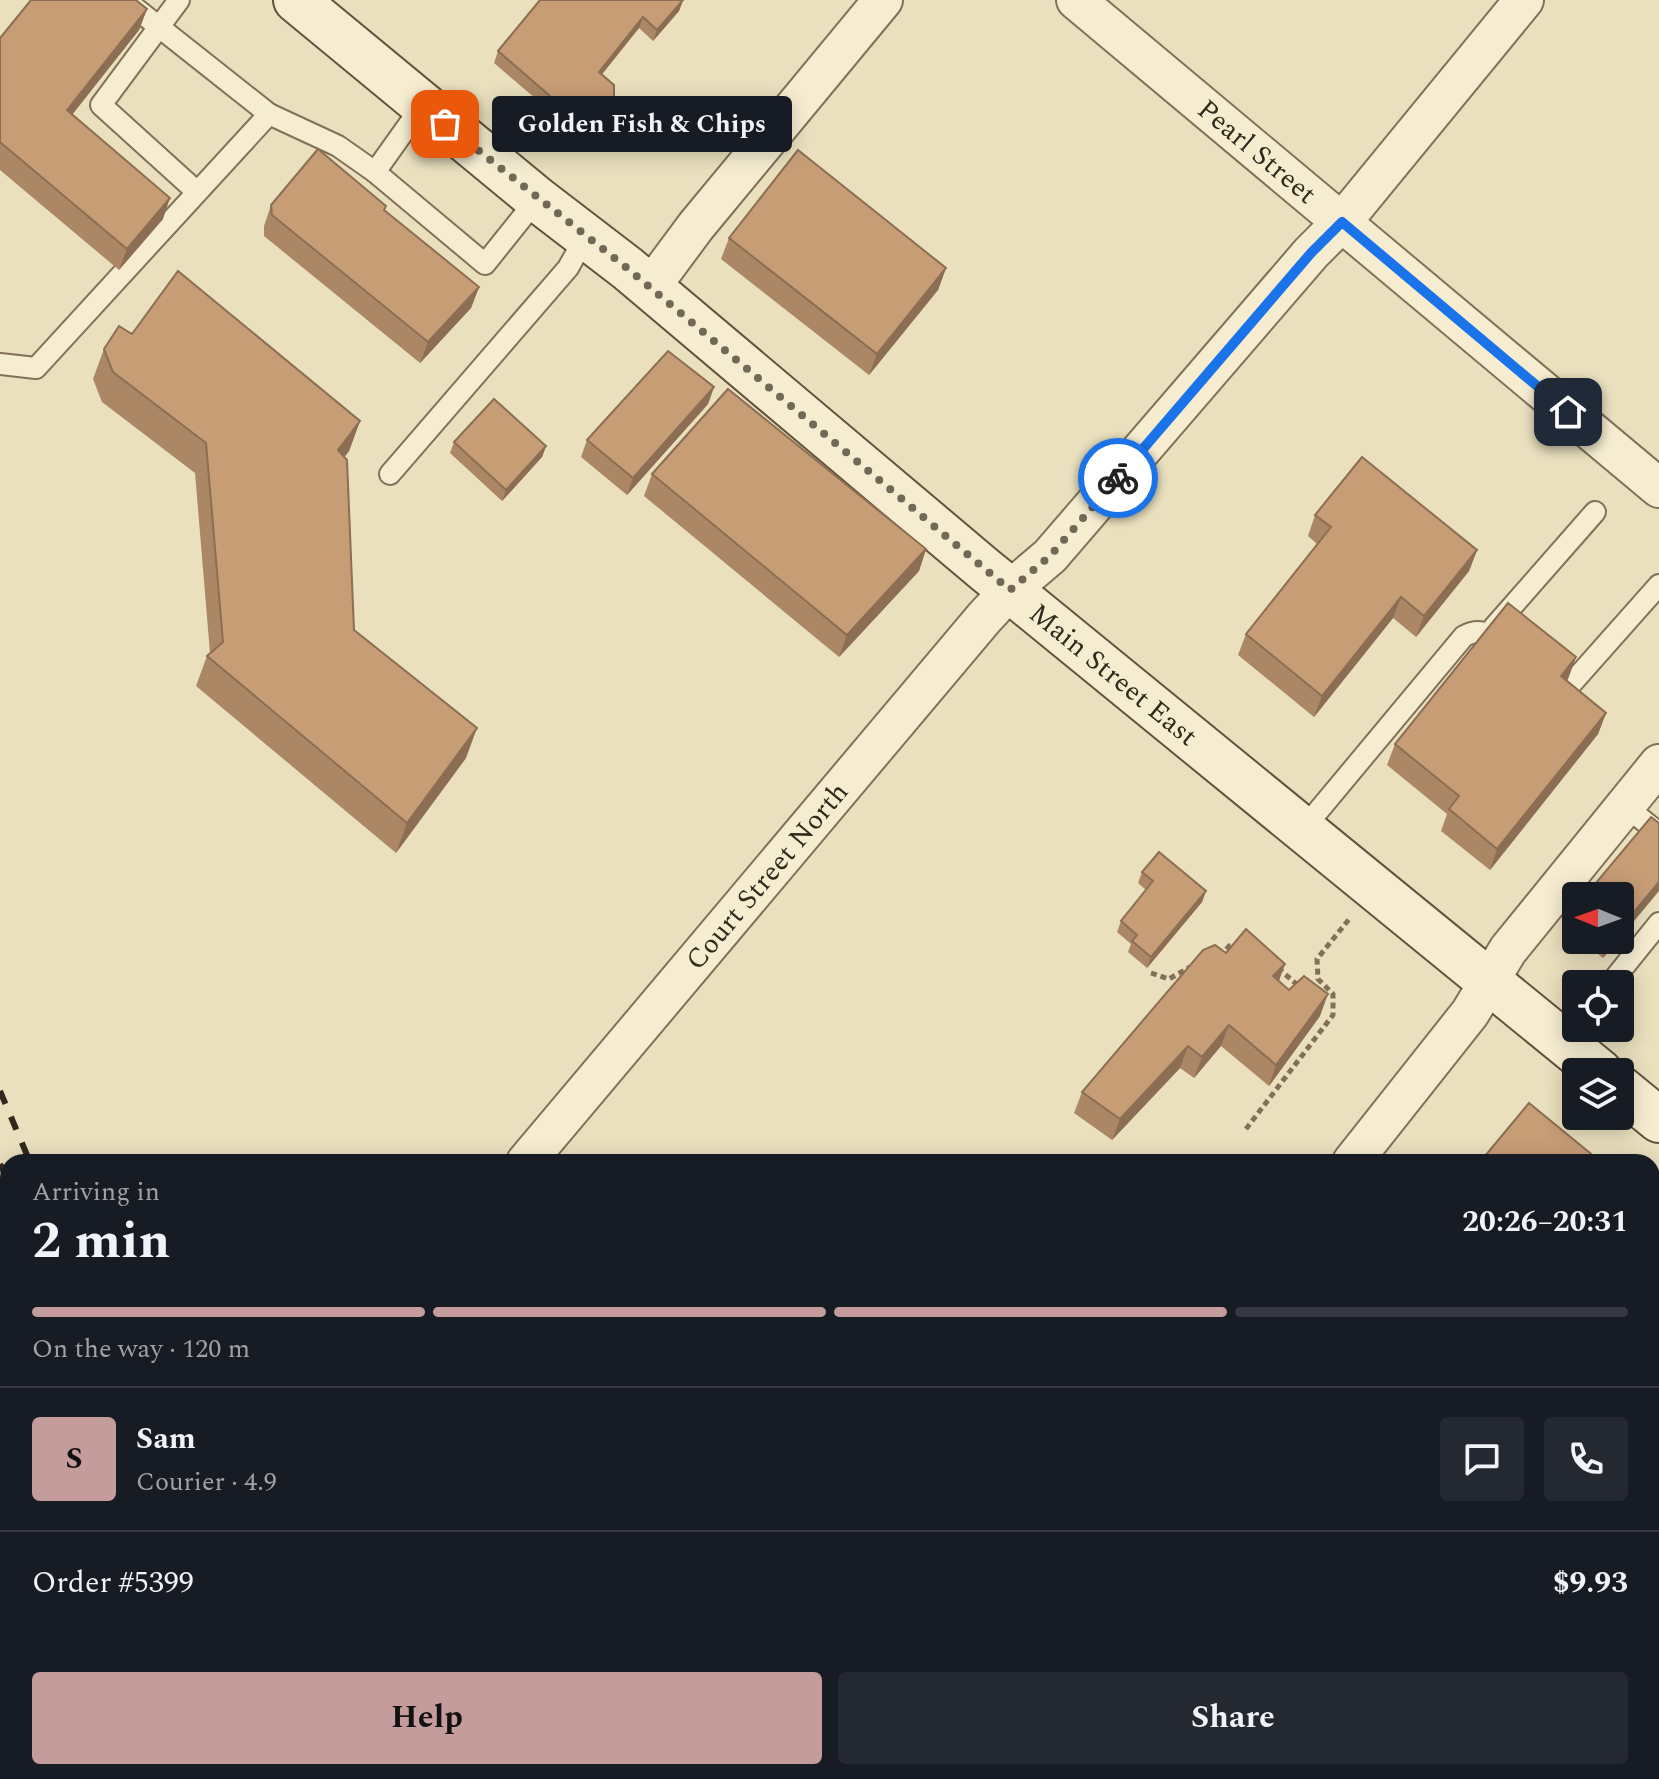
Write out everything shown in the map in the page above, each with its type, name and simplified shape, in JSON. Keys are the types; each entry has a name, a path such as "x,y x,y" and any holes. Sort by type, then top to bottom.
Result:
{"main road":[{"name":"Main Street East","path":"296,0 422,106 650,288 1010,590 1304,828 1489,984 1562,1031"},
{"name":"Main Street East","path":"1575,1042 1588,1058"},
{"path":"1634,1099 1659,1120"}],"street":[{"path":"650,288 696,226 883,0"},
{"name":"Pearl Street","path":"1076,0 1659,488"},
{"name":"Court Street North","path":"533,1154 1010,590 1050,556 1311,253 1342,222 1524,0"},
{"path":"1358,1154 1489,984 1510,947 1659,764"}],"lane":[{"path":"125,0 269,114 338,146 375,172 485,264 537,199"},
{"path":"179,0 160,30 101,105 196,191"},
{"path":"375,172 422,106"},
{"path":"0,364 36,368 155,242 196,191 269,114"},
{"path":"390,474 568,268 586,236"},
{"path":"1489,633 1595,512"},
{"path":"1304,828 1464,636 1475,630 1489,633 1564,692 1659,585"},
{"path":"1625,806 1659,833"},
{"path":"1621,970 1659,923"}],"path":[{"path":"1246,1129 1333,1015 1333,994 1318,979 1317,959 1353,914"},
{"path":"1209,960 1217,960 1229,946 1244,942"},
{"path":"1266,958 1311,996"},
{"path":"1151,973 1169,979 1200,960"},
{"path":"1322,1005 1333,1015"}],"building":[{"path":"31,0 136,0 147,9 67,110 170,198 127,249 0,142 0,38"},
{"path":"540,0 683,0 657,30 643,17 599,72 614,85 614,96 588,129 498,51"},
{"path":"318,149 386,206 384,210 479,287 428,342 272,215 271,205"},
{"path":"798,150 946,268 877,354 729,238"},
{"path":"178,271 360,421 338,450 347,460 354,630 477,728 407,823 207,656 223,642 206,443 113,372 104,349 119,326 132,334"},
{"path":"668,351 714,387 633,478 587,440"},
{"path":"728,389 926,549 847,635 652,474"},
{"path":"494,399 546,446 506,490 454,442"},
{"path":"1362,457 1477,550 1424,616 1401,597 1322,696 1246,634 1331,527 1315,515"},
{"path":"1508,603 1576,657 1561,676 1606,713 1497,849 1449,809 1459,796 1395,744"},
{"path":"1651,817 1659,823 1659,882 1634,912 1634,882 1597,882"},
{"path":"1159,852 1206,891 1151,957 1132,941 1137,935 1121,921 1153,881 1142,872"},
{"path":"1246,929 1285,964 1273,976 1289,990 1304,976 1328,994 1276,1065 1229,1025 1202,1057 1188,1046 1120,1119 1082,1092 1203,950 1215,945 1226,953"},
{"path":"1529,1103 1591,1154 1487,1154"}],"railway":[{"path":"0,1091 27,1154"}],"way so far":[{"path":"445,124 627,268 1010,590 1050,556 1118,478"}],"place":[{"name":"Golden Fish & Chips","path":"445,124"}],"route":[{"path":"1118,478 1311,253 1342,222 1568,412"}]}
